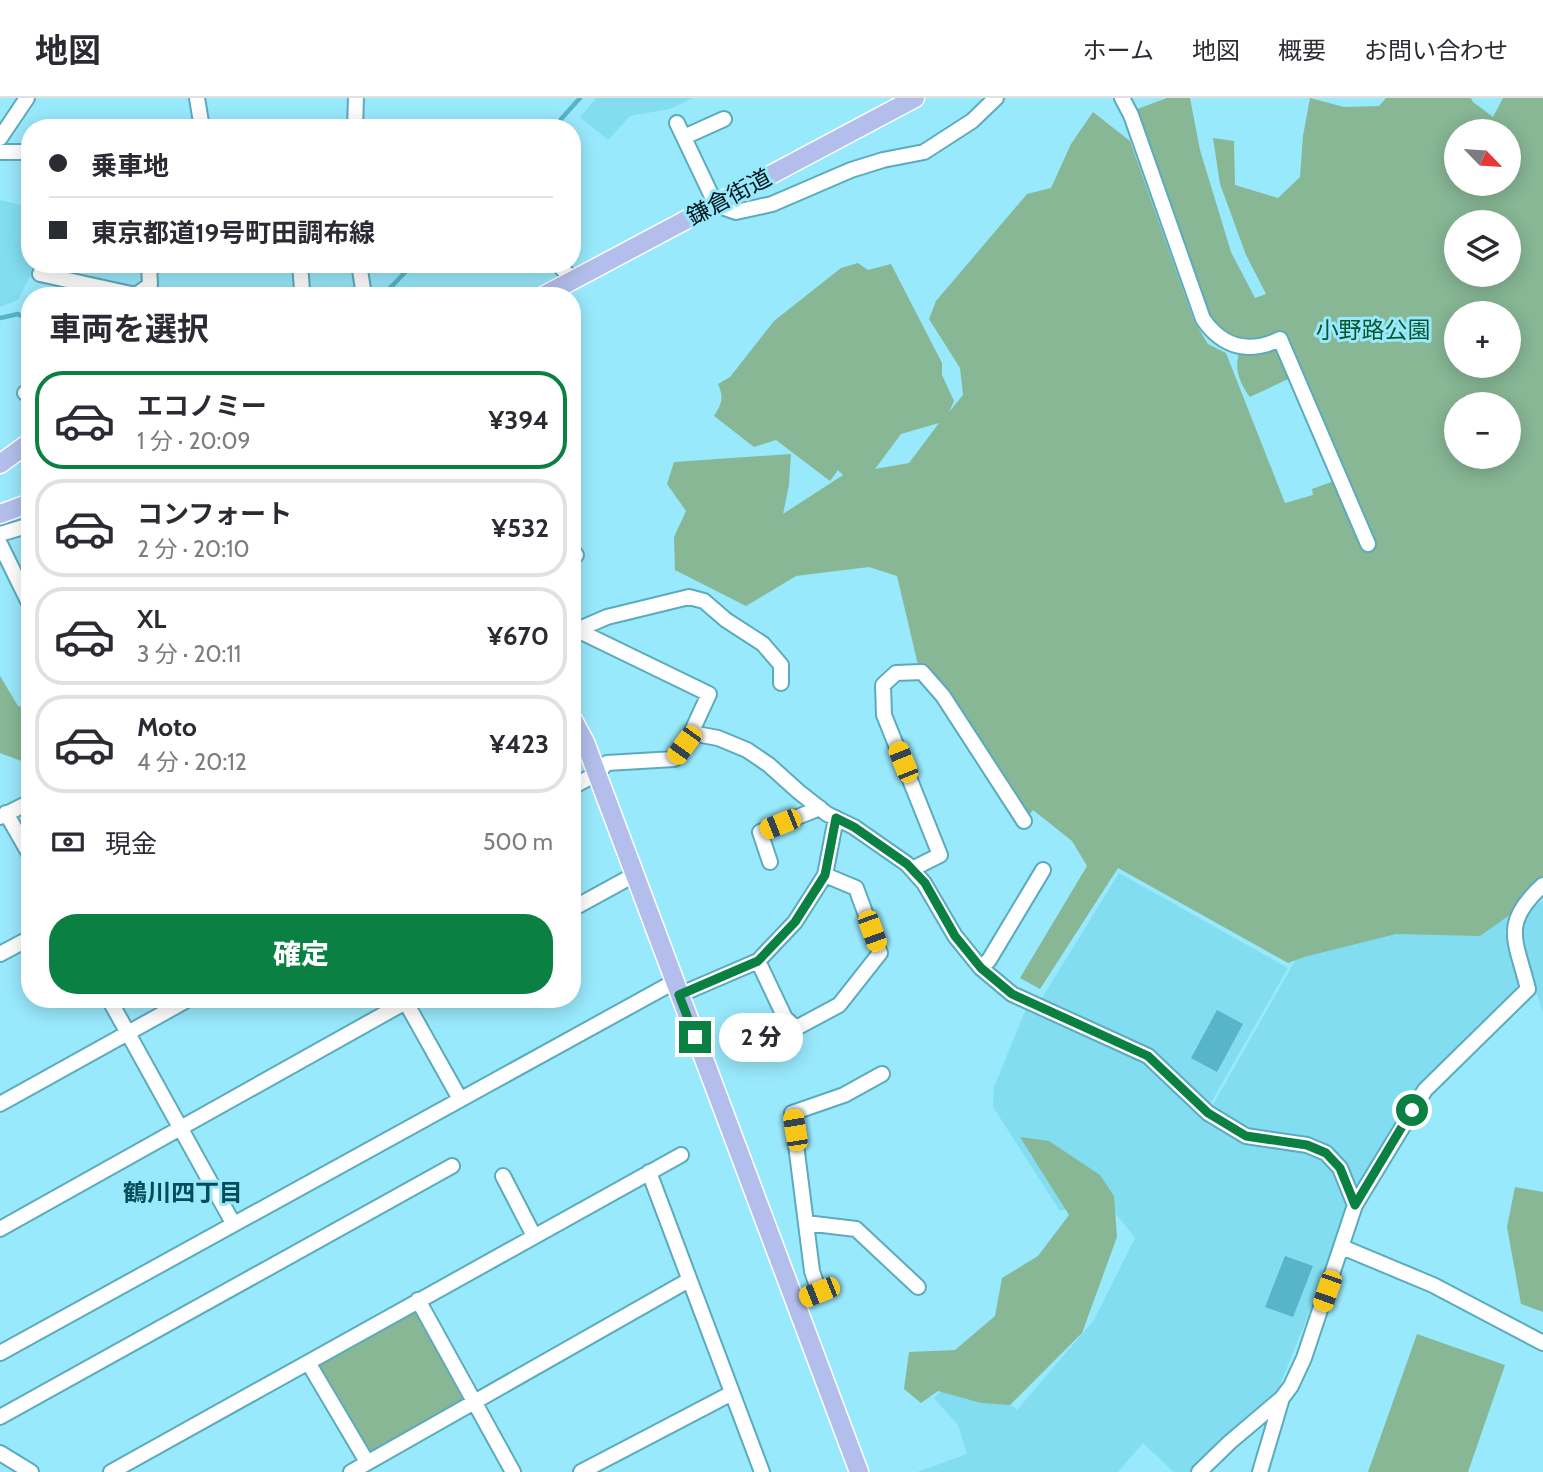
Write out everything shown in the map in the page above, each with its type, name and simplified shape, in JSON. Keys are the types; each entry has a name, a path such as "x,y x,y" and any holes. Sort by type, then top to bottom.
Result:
{"main road":[{"name":"鎌倉街道","path":"558,287 716,205 907,100"},
{"path":"0,447 21,444"},
{"path":"0,464 21,449"},
{"path":"0,514 21,506"},
{"path":"581,736 859,1472"}],"street":[{"path":"0,138 27,98"},
{"path":"197,98 200,119"},
{"path":"355,119 356,98"},
{"path":"677,123 716,205 736,212 772,204 851,170 924,152 972,121 996,98"},
{"path":"1122,98 1132,116 1203,319 1217,337 1242,347 1268,345 1280,339 1368,544"},
{"path":"684,137 724,119"},
{"path":"0,152 21,152"},
{"path":"40,273 99,287"},
{"path":"566,273 572,279"},
{"path":"0,534 21,528"},
{"path":"0,544 21,585"},
{"path":"581,628 607,618 689,597 701,599 726,620 763,644 781,665 781,683"},
{"path":"581,632 709,694 691,733 674,759 607,763 596,774 581,782"},
{"path":"912,869 940,855 884,715 883,685 896,673 922,672 943,696 1024,821"},
{"path":"691,733 718,738 747,750 820,808 879,844 912,869 925,883 955,936 981,968 1012,994 1148,1056 1208,1113 1246,1136 1307,1145 1326,1153 1340,1168 1355,1205"},
{"path":"21,806 3,815 21,842"},
{"path":"770,862 761,832 820,808"},
{"path":"0,1353 460,1099 677,989 758,961 795,922 825,875 836,818"},
{"path":"981,968 989,960 1043,870"},
{"path":"581,904 634,874"},
{"path":"758,961 785,1018 796,1028 839,1005 880,953 856,888 825,875"},
{"path":"1199,1472 1292,1386 1304,1358 1355,1205 1425,1090 1528,989 1513,930 1519,912 1543,885"},
{"path":"0,954 21,943"},
{"path":"114,1008 233,1223"},
{"path":"0,1104 173,1008"},
{"path":"0,1229 393,1008"},
{"path":"411,1008 460,1099"},
{"path":"795,1301 819,1292 812,1271 792,1113 844,1095 882,1074"},
{"path":"111,1472 681,1155"},
{"path":"0,1418 452,1166"},
{"path":"649,1172 762,1472"},
{"path":"503,1176 534,1236"},
{"path":"806,1223 856,1229 918,1287"},
{"path":"1342,1247 1433,1284 1543,1343"},
{"path":"351,1472 689,1280"},
{"path":"418,1300 513,1472"},
{"path":"309,1364 367,1462"},
{"path":"581,1472 732,1393"},
{"path":"1260,1472 1282,1398"},
{"path":"0,1453 31,1472"}],"shaded area":[{"path":"596,98 693,98 670,109 630,116 608,140 580,117"},
{"path":"0,200 21,205 21,273 32,273 24,287 21,287 18,300 0,307"},
{"path":"1119,873 1288,968 1210,1104 1155,1051 1040,1001"},
{"path":"1543,901 1543,1012 1522,933 1526,916 1534,906"},
{"path":"1504,913 1510,916 1505,932 1519,987 1489,1021 1420,1084 1393,1127 1354,1193 1275,1397 1193,1472 1174,1472 1143,1443 1118,1472 917,1472 967,1454 958,1425 934,1398 956,1377 981,1381 1017,1410 1094,1320 1135,1238 1101,1195 1060,1211 993,1107 994,1087 1026,1009 1144,1062 1205,1119 1300,952"},
{"path":"1217,1010 1243,1024 1217,1072 1191,1058"},
{"path":"1285,1256 1313,1266 1293,1317 1265,1307"}],"green space":[{"name":"小野路公園","path":"1167,98 1190,98 1200,150 1231,252 1255,298 1266,294 1246,255 1220,184 1213,138 1234,141 1235,185 1278,198 1300,177 1303,136 1310,98 1344,107 1379,106 1386,98 1471,98 1493,117 1503,98 1543,98 1543,891 1480,936 1396,934 1288,963 1118,868 1040,989 1020,978 1087,866 1072,841 1033,810 1024,821 975,754 918,665 897,576 869,567 796,576 746,606 675,570 674,537 686,511 667,484 674,462 791,454 789,485 783,514 843,475 838,470 830,481 776,440 754,447 714,416 721,400 718,384 730,377 774,321 841,268 858,263 868,270 891,264 942,363 942,375 954,401 949,412 963,395 960,368 929,319 936,301 1027,194 1051,188 1071,144 1093,112 1130,141 1194,321 1208,344 1226,353 1285,503 1313,495 1312,489 1342,478 1301,373 1250,397 1239,376 1239,353 1214,341 1198,320 1124,114","holes":["939,423 909,463 875,469 901,434"]},
{"path":"0,676 21,707 21,761 0,753"},
{"path":"1020,1137 1049,1141 1100,1175 1114,1196 1117,1237 1082,1333 1010,1405 981,1403 938,1391 921,1403 904,1389 909,1352 955,1350 995,1316 1002,1278 1038,1256 1069,1215"},
{"path":"1515,1187 1543,1192 1543,1312 1521,1304 1507,1227"},
{"path":"414,1312 421,1313 466,1394 465,1402 373,1452 365,1449 320,1368 321,1359"},
{"path":"1417,1334 1505,1365 1468,1472 1368,1472"}],"waterway":[{"path":"561,119 580,98"},
{"path":"391,287 404,273"},
{"path":"0,318 21,316"}],"district":[{"name":"鶴川四丁目","path":"183,1192"}],"route":[{"path":"695,1037 679,995 758,961 795,922 825,875 836,818 854,827 907,864 925,883 955,936 981,968 1012,994 1148,1056 1208,1113 1246,1136 1307,1145 1326,1153 1340,1168 1355,1205 1412,1110"}]}
